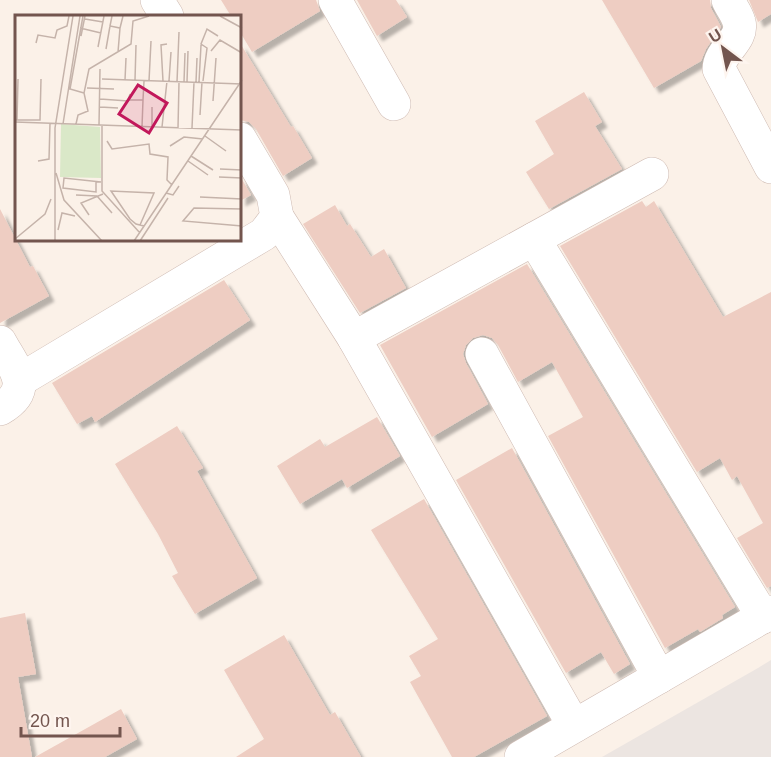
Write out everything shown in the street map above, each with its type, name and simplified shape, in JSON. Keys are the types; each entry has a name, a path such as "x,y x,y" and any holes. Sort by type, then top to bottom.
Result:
{"street":[{"path":"157,0 166,15"},
{"path":"335,0 394,104"},
{"path":"728,0 740,24 738,35 721,56 719,69 771,167"},
{"path":"242,142 273,195 277,217 354,338 574,726"},
{"path":"354,338 652,174"},
{"path":"20,380 264,234 277,217"},
{"path":"521,757 767,614 534,239"},
{"path":"0,342 20,380 17,394 0,410"},
{"path":"482,354 659,677"}],"shaded area":[{"path":"771,660 771,757 602,757 758,668"}],"building":[{"path":"221,0 316,0 320,11 252,52 242,35 242,15 230,15"},
{"path":"357,0 396,0 407,17 377,36"},
{"path":"602,0 710,0 711,8 721,27 701,61 654,88"},
{"path":"749,0 771,0 771,14 758,22"},
{"path":"242,46 312,158 283,176 256,129 249,122 242,120"},
{"path":"584,92 602,122 595,126 622,169 549,209 526,172 554,154 535,121"},
{"path":"242,179 251,195 242,200"},
{"path":"642,201 646,207 654,201 723,317 771,292 771,586 767,588 737,538 763,523 737,476 732,480 720,458 697,472 560,246"},
{"path":"335,205 347,226 350,224 371,257 384,249 406,288 360,313 303,224"},
{"path":"0,209 15,242 30,267 33,266 49,296 0,323"},
{"path":"527,264 735,607 722,615 723,618 700,632 698,629 665,648 548,436 583,417 552,362 518,382 492,338 483,335 473,338 466,345 463,354 488,404 432,437 380,345"},
{"path":"224,280 250,320 95,422 92,416 77,424 52,383"},
{"path":"377,417 400,456 347,488 342,479 300,504 277,466 320,439 325,447"},
{"path":"177,426 203,468 197,471 257,578 195,614 172,576 178,573 158,534 115,464"},
{"path":"512,448 630,664 614,674 601,652 566,673 456,480"},
{"path":"424,499 547,716 474,757 452,757 410,682 421,676 409,656 438,639 371,530"},
{"path":"25,613 36,674 18,677 32,757 0,757 0,618"},
{"path":"284,635 330,715 335,712 361,757 236,757 264,739 224,670"},
{"path":"121,709 137,739 105,757 35,757"}]}
